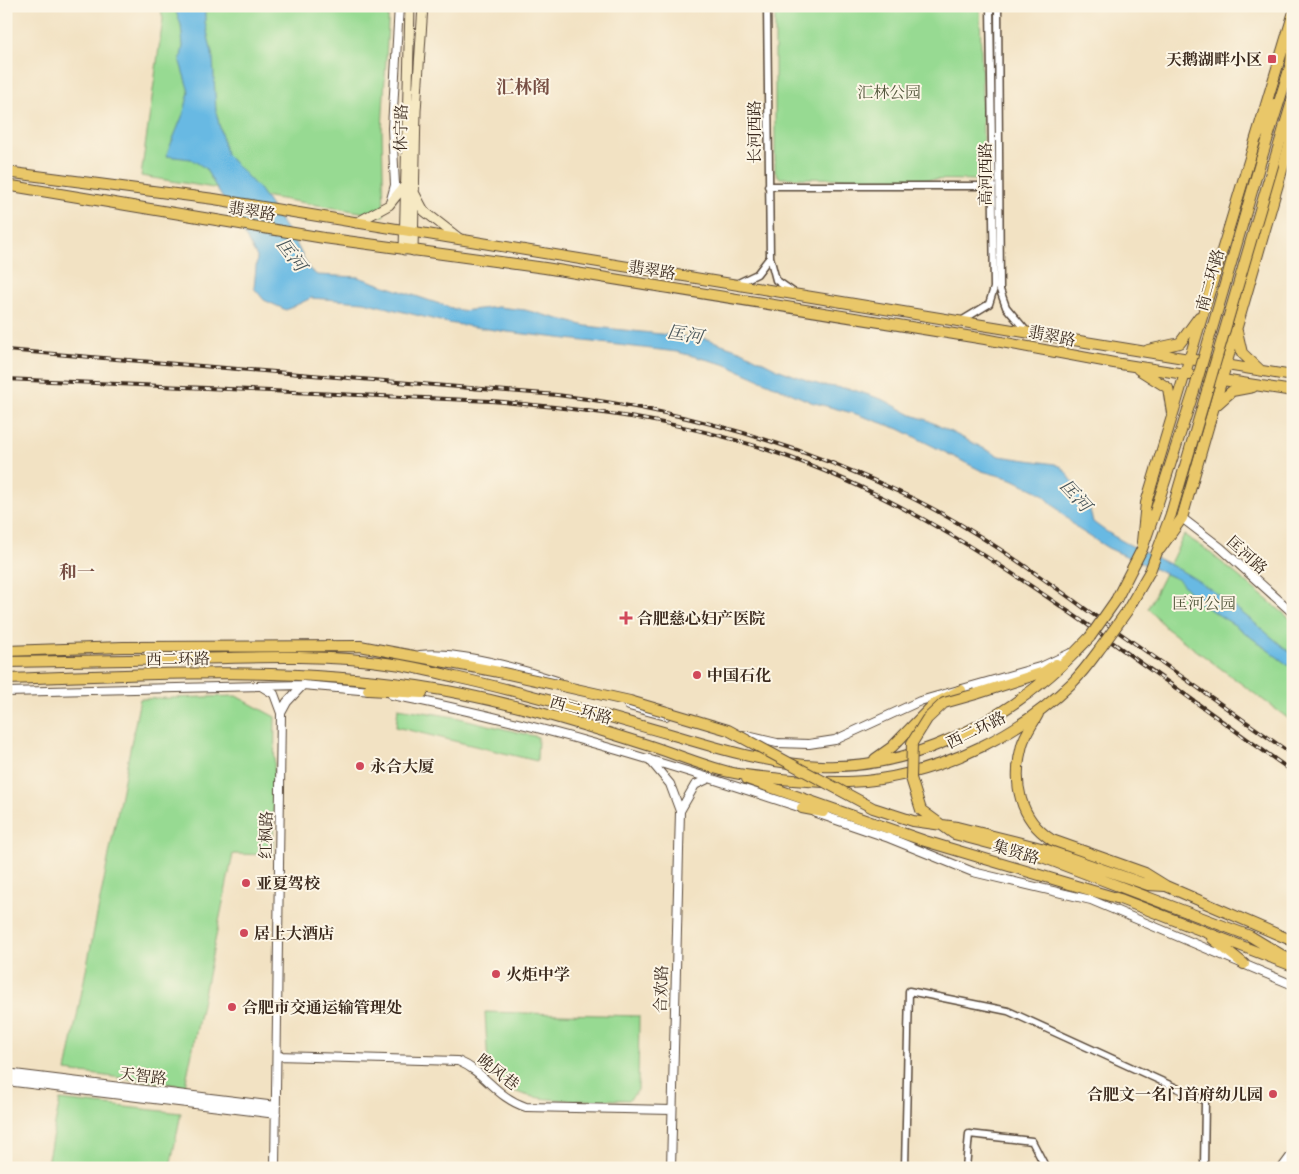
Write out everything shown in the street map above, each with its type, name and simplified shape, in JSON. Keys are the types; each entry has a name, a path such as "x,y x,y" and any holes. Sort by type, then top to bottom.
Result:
{"main road":[{"name":"休宁路","path":"409,250 405,185 410,6"},
{"name":"休宁路","path":"409,232 415,194 416,111 423,6"},
{"path":"1142,549 1146,503 1293,15"},
{"name":"南二环路","path":"1116,600 1142,549 1156,512 1194,391 1261,160 1288,76 1292,60 1293,41"},
{"path":"1257,137 1288,76"},
{"name":"南二环路","path":"1158,552 1171,514 1293,98"},
{"path":"1158,552 1182,518 1291,136 1293,122"},
{"name":"翡翠路","path":"6,172 214,199 1293,376"},
{"name":"翡翠路","path":"6,185 324,238 544,268 803,309 1133,366 1293,391"},
{"path":"356,223 389,205 405,185"},
{"path":"415,194 424,211 462,240"},
{"path":"1142,351 1180,343 1204,309"},
{"path":"1237,327 1242,354 1261,371"},
{"path":"1133,366 1168,388 1172,416"},
{"path":"1214,408 1232,391 1260,386"},
{"name":"西二环路","path":"6,679 262,672 338,676 468,695 642,743 729,772 827,782 873,780 902,775 961,756 995,740 1039,711 1076,679 1102,646 1127,611 1150,571 1158,552"},
{"name":"西二环路","path":"6,662 284,656 397,664 511,689 721,750 771,762 822,766 866,763 913,753 953,738 1008,708 1063,667 1090,637 1116,600"},
{"name":"西二环路","path":"6,651 76,648 360,646 499,672"},
{"path":"1080,649 1044,672 944,703 927,719 912,743 911,778 922,810 954,834 1041,853 1250,936 1293,962"},
{"path":"397,664 499,672 630,701 728,730 873,808 913,821 957,827 1148,886 1166,886"},
{"path":"368,690 468,695"},
{"path":"866,763 880,757 892,747 934,704 961,690"},
{"path":"1039,711 1022,743 1018,767 1020,795 1029,821 1039,832 1052,840 1145,873 1166,886 1293,941"},
{"name":"集贤路","path":"729,772 870,822 1120,899 1293,966"},
{"path":"802,808 870,822"},
{"path":"1204,931 1244,964"}],"street":[{"path":"389,205 394,185 392,128 399,6"},
{"name":"长河西路","path":"768,6 770,257 776,280 796,294"},
{"name":"高河西路","path":"960,321 989,304 994,288 990,6"},
{"name":"高河西路","path":"998,6 1000,290 1006,307 1028,332"},
{"path":"768,186 993,186"},
{"path":"736,284 757,274 770,257"},
{"name":"匡河路","path":"1182,518 1221,548 1293,613"},
{"path":"418,656 435,653 523,669 648,712 777,743 810,744 835,740 920,701 1043,666 1080,649"},
{"path":"260,685 274,694 281,713"},
{"path":"281,713 303,685"},
{"path":"6,692 303,685 368,690 475,711 649,759 710,778 889,838 973,872 1091,900 1293,986"},
{"name":"红枫路","path":"275,1168 281,713"},
{"path":"649,759 670,784 680,811"},
{"path":"680,811 695,785 710,778"},
{"name":"合欢路","path":"670,1168 680,811"},
{"path":"928,1168 905,1167 909,991 1008,1011 1205,1102 1204,1168"},
{"name":"晚风巷","path":"277,1056 458,1061 480,1073 507,1100 526,1107 672,1110"},
{"name":"天智路","path":"6,1073 276,1110"},
{"name":"天智路","path":"6,1081 276,1110"},
{"path":"966,1168 969,1134 1032,1141 1046,1168"},
{"path":"1282,1168 1293,1153"}],"green space":[{"path":"160,6 389,6 382,130 384,216 141,176 163,19"},
{"name":"汇林公园","path":"775,6 980,6 984,180 780,178 775,172"},
{"name":"匡河公园","path":"1184,535 1203,547 1293,621 1293,722 1166,628 1148,608"},
{"path":"236,696 275,717 273,855 233,854 185,1086 66,1071 140,699"},
{"path":"398,708 455,717 538,737 537,761 396,727"},
{"path":"485,1012 639,1016 638,1090 629,1100 556,1100 528,1096 513,1090 501,1081 488,1067"},
{"path":"60,1100 181,1113 170,1168 46,1168"}],"water":[{"name":"匡河","path":"174,6 205,6 205,22 213,58 216,111 226,154 260,190 297,245 309,269 317,275 358,277 461,311 498,307 525,310 586,326 707,339 742,351 777,369 820,385 851,389 884,400 999,456 1055,464 1062,467 1088,502 1093,522 1125,542 1180,570 1224,599 1293,655 1293,669 1236,626 1198,602 1179,580 1108,548 1078,529 1041,493 1012,479 982,471 899,429 856,414 811,402 724,364 677,352 448,323 364,302 311,298 286,310 264,300 254,288 257,257 205,168 191,159 166,156 184,112 189,92 180,62 183,46 181,25"}],"railway":[{"path":"6,350 557,395 649,410 694,420 783,445 869,478 959,523 1026,567 1293,755"},
{"path":"6,379 491,401 632,417 736,440 818,468 863,488 951,535 1075,616 1293,772"}],"place":[{"name":"天鹅湖畔小区","path":"1272,59"},
{"name":"合肥慈心妇产医院","path":"626,618"},
{"name":"中国石化","path":"697,675"},
{"name":"永合大厦","path":"360,766"},
{"name":"亚夏驾校","path":"246,883"},
{"name":"居上大酒店","path":"244,933"},
{"name":"火炬中学","path":"496,974"},
{"name":"合肥市交通运输管理处","path":"232,1007"},
{"name":"合肥文一名门首府幼儿园","path":"1273,1094"}],"district":[{"name":"汇林阁","path":"523,87"},
{"name":"和一","path":"77,572"}]}
